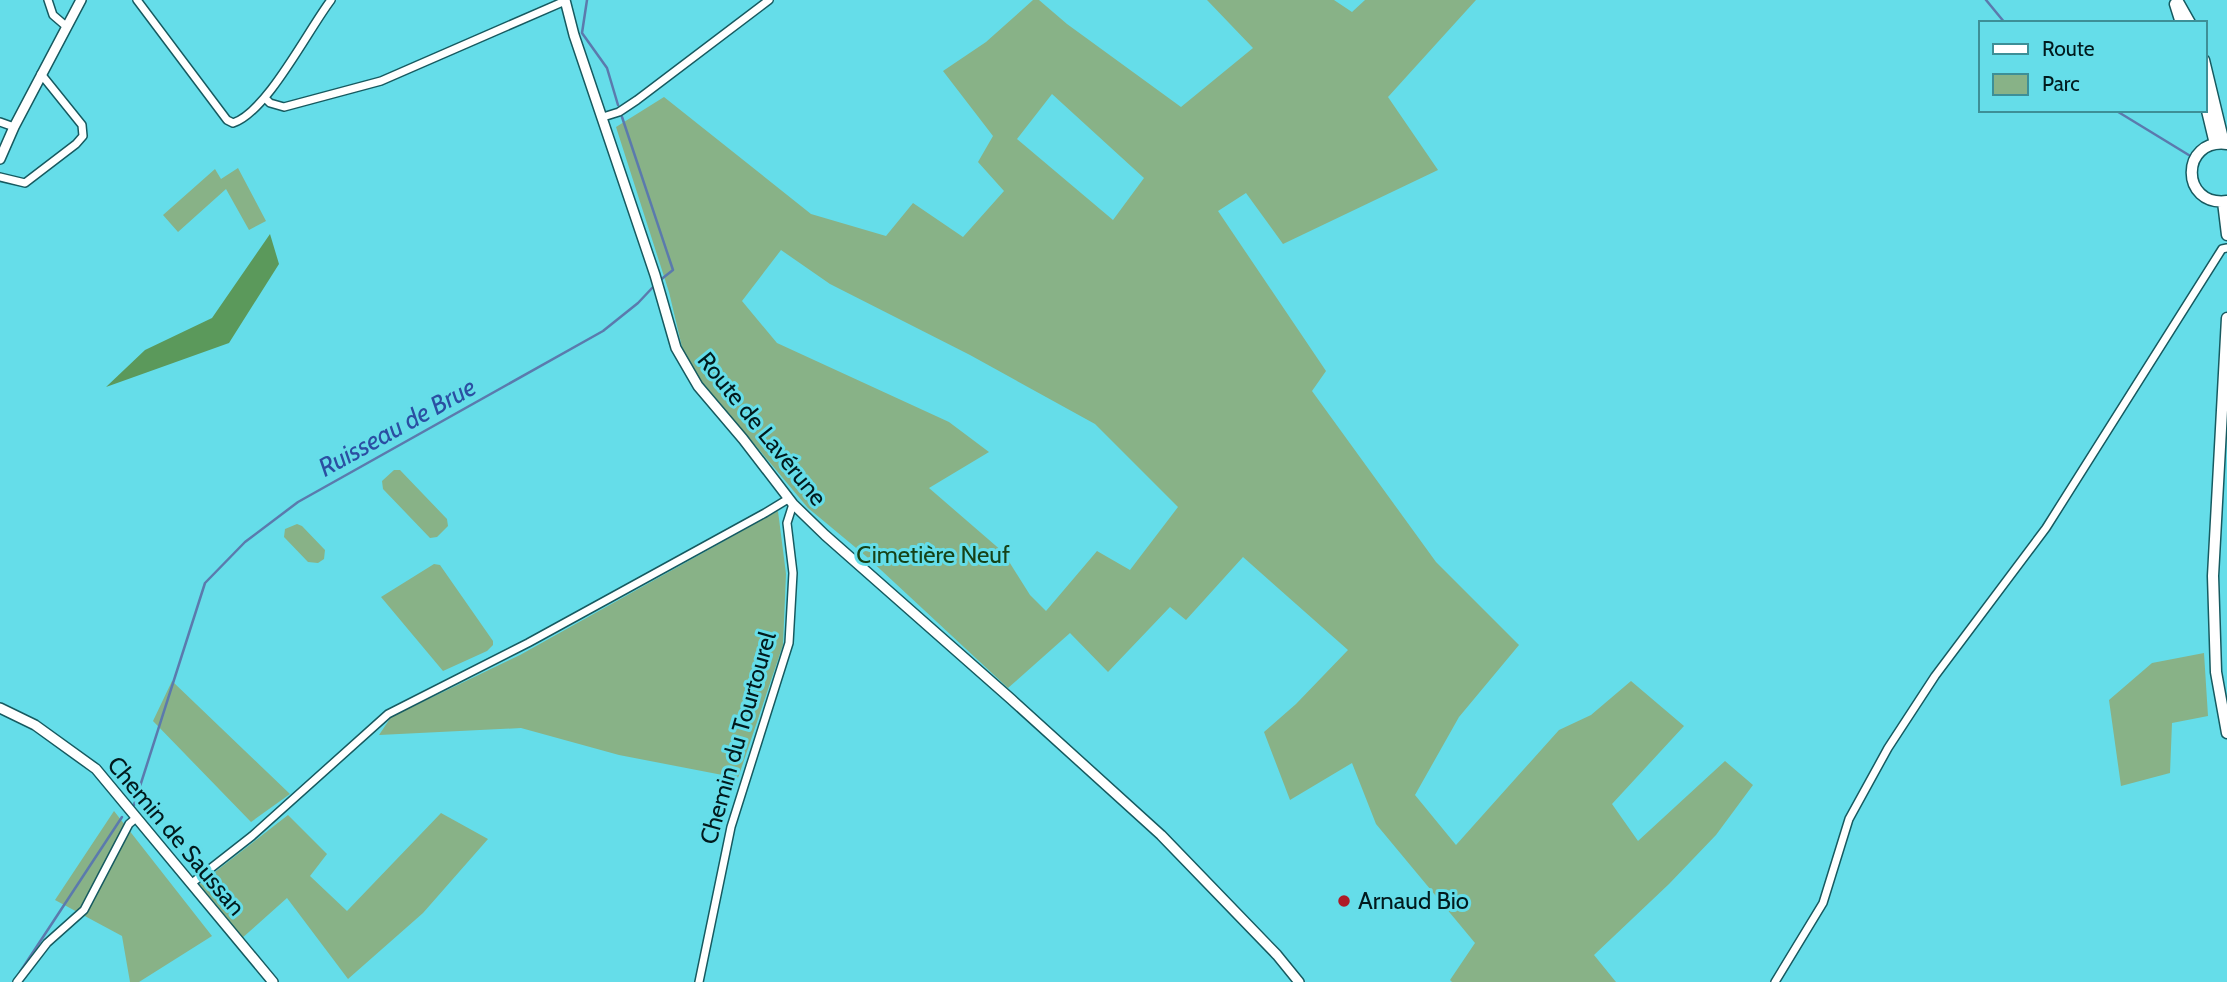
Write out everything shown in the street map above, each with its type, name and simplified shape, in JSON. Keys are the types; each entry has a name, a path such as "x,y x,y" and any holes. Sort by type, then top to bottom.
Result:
{"main road":[{"path":"2175,0 2180,21"},
{"path":"2175,0 2189,21"},
{"path":"2206,69 2222,144"},
{"path":"2206,103 2222,144"},
{"path":"2222,144 2205,148 2197,156 2192,166 2192,177 2195,187 2202,195 2212,201 2225,202 2227,235"},
{"path":"2227,318 2213,576 2216,672 2227,733"}],"street":[{"path":"48,0 53,15 67,27"},
{"path":"0,159 81,0"},
{"path":"136,0 227,120 233,123 241,120 265,98 331,0"},
{"path":"603,117 619,112 637,100 769,0"},
{"path":"265,98 270,103 284,107 381,81 565,1"},
{"name":"Route de Lavérune","path":"565,1 655,275 676,348 698,386 790,501 1161,835 1277,955 1299,982"},
{"path":"0,177 25,183 83,136 82,125 41,74"},
{"path":"0,122 14,127"},
{"path":"1775,982 1823,903 1849,819 1888,748 1934,676 2046,528 2222,248 2227,248"},
{"path":"192,883 252,836 387,714 528,643 790,501"},
{"name":"Chemin du Tourtourel","path":"699,982 731,827 789,643 793,573 787,523 790,501"},
{"name":"Chemin de Saussan","path":"0,708 35,725 96,769 273,982"},
{"path":"17,982 47,943 84,910 129,824 135,818"}],"green space":[{"name":"Cimetière Neuf","path":"1033,0 1039,0 1067,24 1181,107 1253,48 1207,0 1334,0 1352,12 1365,0 1476,0 1388,97 1438,170 1283,244 1246,193 1218,211 1326,371 1312,391 1436,562 1519,645 1459,717 1415,795 1456,845 1559,730 1591,715 1631,681 1684,726 1612,804 1638,841 1725,761 1753,785 1716,835 1594,955 1616,982 1452,982 1450,980 1475,943 1376,824 1352,763 1290,800 1264,732 1296,704 1348,650 1243,557 1186,620 1170,607 1108,672 1070,633 1008,688 867,557 808,508 693,371 682,347 669,292 616,127 664,97 811,214 886,236 913,203 963,237 1004,191 978,162 993,136 943,71 986,42","holes":["1052,94 1144,178 1113,220 1017,139","781,250 830,284 970,355 1095,424 1178,507 1130,570 1097,551 1046,611 1030,595 1003,552 929,488 989,452 949,422 777,343 742,301"]},
{"path":"238,168 266,221 249,230 226,189 178,232 163,215 215,169 221,179"},
{"path":"270,234 279,264 229,343 106,387 145,350 212,318"},
{"path":"394,470 400,470 447,519 448,526 437,537 430,538 383,489 382,481"},
{"path":"778,511 786,574 783,645 738,778 619,755 521,728 379,735 391,717 520,655"},
{"path":"297,524 325,550 324,559 318,563 308,562 284,537 285,529"},
{"path":"434,564 440,565 493,641 487,651 443,671 381,597"},
{"path":"2204,653 2208,716 2172,723 2170,773 2121,786 2109,700 2152,663"},
{"path":"172,681 290,794 251,822 153,721"},
{"path":"114,811 212,936 139,982 130,982 122,936 55,900"},
{"path":"441,813 488,839 423,913 348,979 287,898 241,939 197,886 288,815 327,854 310,876 347,911"}],"waterway":[{"name":"Ruisseau de Brue","path":"587,0 582,33 607,68 618,105"},
{"path":"1986,0 2003,21"},
{"path":"2118,112 2192,157"},
{"name":"Ruisseau de Brue","path":"622,117 673,270 659,281"},
{"name":"Ruisseau de Brue","path":"134,805 205,583 245,542 298,502 603,331 638,303 654,286"},
{"name":"Ruisseau de Brue","path":"20,972 122,817"}],"place":[{"name":"Arnaud Bio","path":"1344,901"}]}
